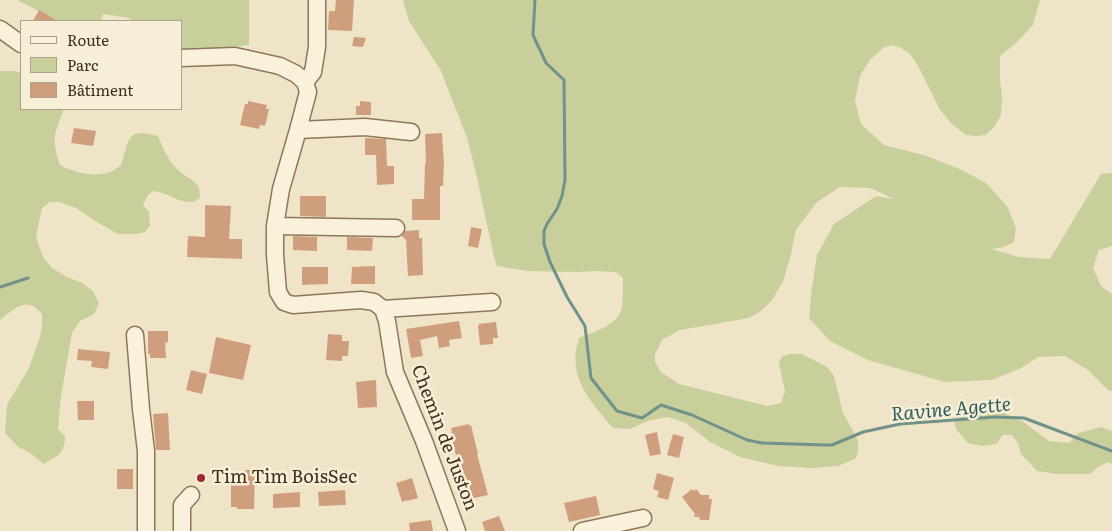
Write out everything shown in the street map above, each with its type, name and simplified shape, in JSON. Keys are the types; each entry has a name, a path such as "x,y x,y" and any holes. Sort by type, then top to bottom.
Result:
{"street":[{"path":"305,82 313,72 317,47 316,0"},
{"path":"0,29 20,43"},
{"path":"182,58 235,56 280,66 296,74 305,82 308,92 281,189 275,226 278,292 284,302 293,305 361,300 374,302 383,309 492,302"},
{"path":"298,130 365,127 412,132"},
{"path":"275,226 396,228"},
{"name":"Chemin de Juston","path":"383,309 387,321 395,372 424,441 457,531"},
{"path":"135,335 146,450 146,531"},
{"path":"182,531 182,505 191,495"},
{"path":"582,531 643,518"}],"green space":[{"path":"17,0 249,0 249,45 213,49 182,49 182,20 130,20 129,18 103,14 101,20 56,20"},
{"path":"403,0 1040,0 1033,25 1000,56 1001,115 994,127 986,135 966,135 952,124 940,110 917,64 909,53 892,45 883,48 870,60 860,76 855,101 861,124 884,145 927,156 962,170 986,183 1007,206 1016,228 1014,242 1004,247 992,249 1019,257 1050,259 1101,174 1112,173 1112,246 1099,250 1093,268 1101,286 1112,294 1112,391 1109,391 1088,370 1065,356 1038,357 1021,368 992,380 945,382 868,360 830,341 809,318 817,255 834,224 876,196 894,199 871,188 840,187 816,203 796,230 784,279 773,299 761,311 749,318 680,330 662,340 655,354 655,362 661,372 679,384 767,406 781,403 785,391 779,361 783,356 802,354 827,367 834,376 843,413 858,440 858,452 855,459 838,466 813,468 778,466 740,457 710,442 686,423 668,417 648,421 629,429 613,428 582,387 578,376 576,352 579,338 605,327 620,313 623,278 616,272 528,271 497,266 467,138 441,71 409,21"},
{"path":"0,71 14,71 20,73 20,110 63,110 55,138 60,165 83,173 101,174 109,172 121,165 128,142 135,134 158,136 172,164 197,184 200,198 189,202 153,191 148,195 143,205 149,212 150,225 145,232 137,234 118,234 76,208 59,202 50,202 42,208 36,237 43,257 52,268 82,283 93,291 99,303 94,314 80,321 72,333 61,396 58,429 65,436 64,447 57,456 44,464 29,452 18,447 5,433 7,405 29,368 40,337 42,314 33,307 23,305 15,308 0,320"},
{"path":"986,405 1022,421 1049,441 1069,443 1078,433 1101,427 1112,431 1112,464 1108,462 1090,474 1057,474 1037,471 1021,454 1018,443 1012,435 1003,435 996,444 982,446 968,443 956,429 954,416 969,408"}],"building":[{"path":"336,0 354,0 352,31 328,30 329,11 335,11"},
{"path":"39,10 56,20 34,20"},
{"path":"354,37 366,38 363,47 352,46"},
{"path":"248,101 267,105 266,109 269,109 265,126 260,125 259,129 240,125 245,104 248,104"},
{"path":"360,101 371,102 371,115 356,115 356,106 360,106"},
{"path":"74,128 96,131 93,146 71,143"},
{"path":"442,133 444,164 443,186 440,186 440,220 412,220 412,199 424,199 425,134"},
{"path":"365,138 386,139 387,166 394,166 394,184 377,185 376,155 365,155"},
{"path":"300,196 326,196 326,217 300,216"},
{"path":"205,205 231,206 229,239 242,239 242,259 187,257 188,236 205,237"},
{"path":"471,227 482,229 478,248 468,246"},
{"path":"419,230 419,238 422,238 423,275 408,276 406,240 402,236 405,231"},
{"path":"293,236 317,237 317,251 293,250"},
{"path":"347,237 373,238 372,251 347,250"},
{"path":"375,266 375,284 351,284 352,267"},
{"path":"302,267 328,267 328,284 302,285"},
{"path":"459,321 462,338 449,340 450,346 439,348 437,336 420,340 423,356 411,358 406,329"},
{"path":"496,322 498,338 493,338 493,344 480,345 479,324"},
{"path":"148,331 168,331 168,343 165,342 166,358 150,358 150,354 148,354"},
{"path":"328,334 342,335 342,341 349,341 348,356 342,356 342,361 326,360"},
{"path":"216,337 251,345 243,380 209,373"},
{"path":"78,349 110,352 108,369 91,367 92,361 77,360"},
{"path":"191,370 207,374 202,394 186,390"},
{"path":"376,380 377,407 358,408 356,382"},
{"path":"77,401 94,401 94,420 78,420"},
{"path":"168,413 170,450 156,450 153,414"},
{"path":"469,424 469,426 471,425 488,495 470,499 460,460 456,456 451,433 451,428"},
{"path":"657,432 661,454 650,456 645,435"},
{"path":"673,434 684,437 679,458 667,455"},
{"path":"117,469 133,469 133,489 117,489"},
{"path":"245,470 255,470 254,509 231,507 231,473 245,473"},
{"path":"657,473 674,478 668,500 657,497 659,491 653,489"},
{"path":"412,478 418,498 402,502 396,483"},
{"path":"692,489 694,491 696,489 701,495 709,495 709,499 712,499 709,520 700,520 699,517 694,517 695,514 682,497"},
{"path":"345,490 346,505 319,506 318,492"},
{"path":"300,492 300,507 273,508 273,494"},
{"path":"596,496 600,515 569,522 564,503"},
{"path":"499,516 505,531 485,531 482,522"},
{"path":"431,520 433,531 410,531 409,523"}],"waterway":[{"name":"Ravine Agette","path":"535,0 533,35 546,63 564,80 565,180 557,209 544,231 544,244 550,262 567,297 585,326 591,378 617,411 642,418 661,405 692,415 747,440 762,443 825,445 832,445 863,432 900,424 995,417 1024,418 1112,451"},
{"path":"0,287 28,278"}],"place":[{"name":"Tim Tim BoisSec","path":"201,478"}]}
